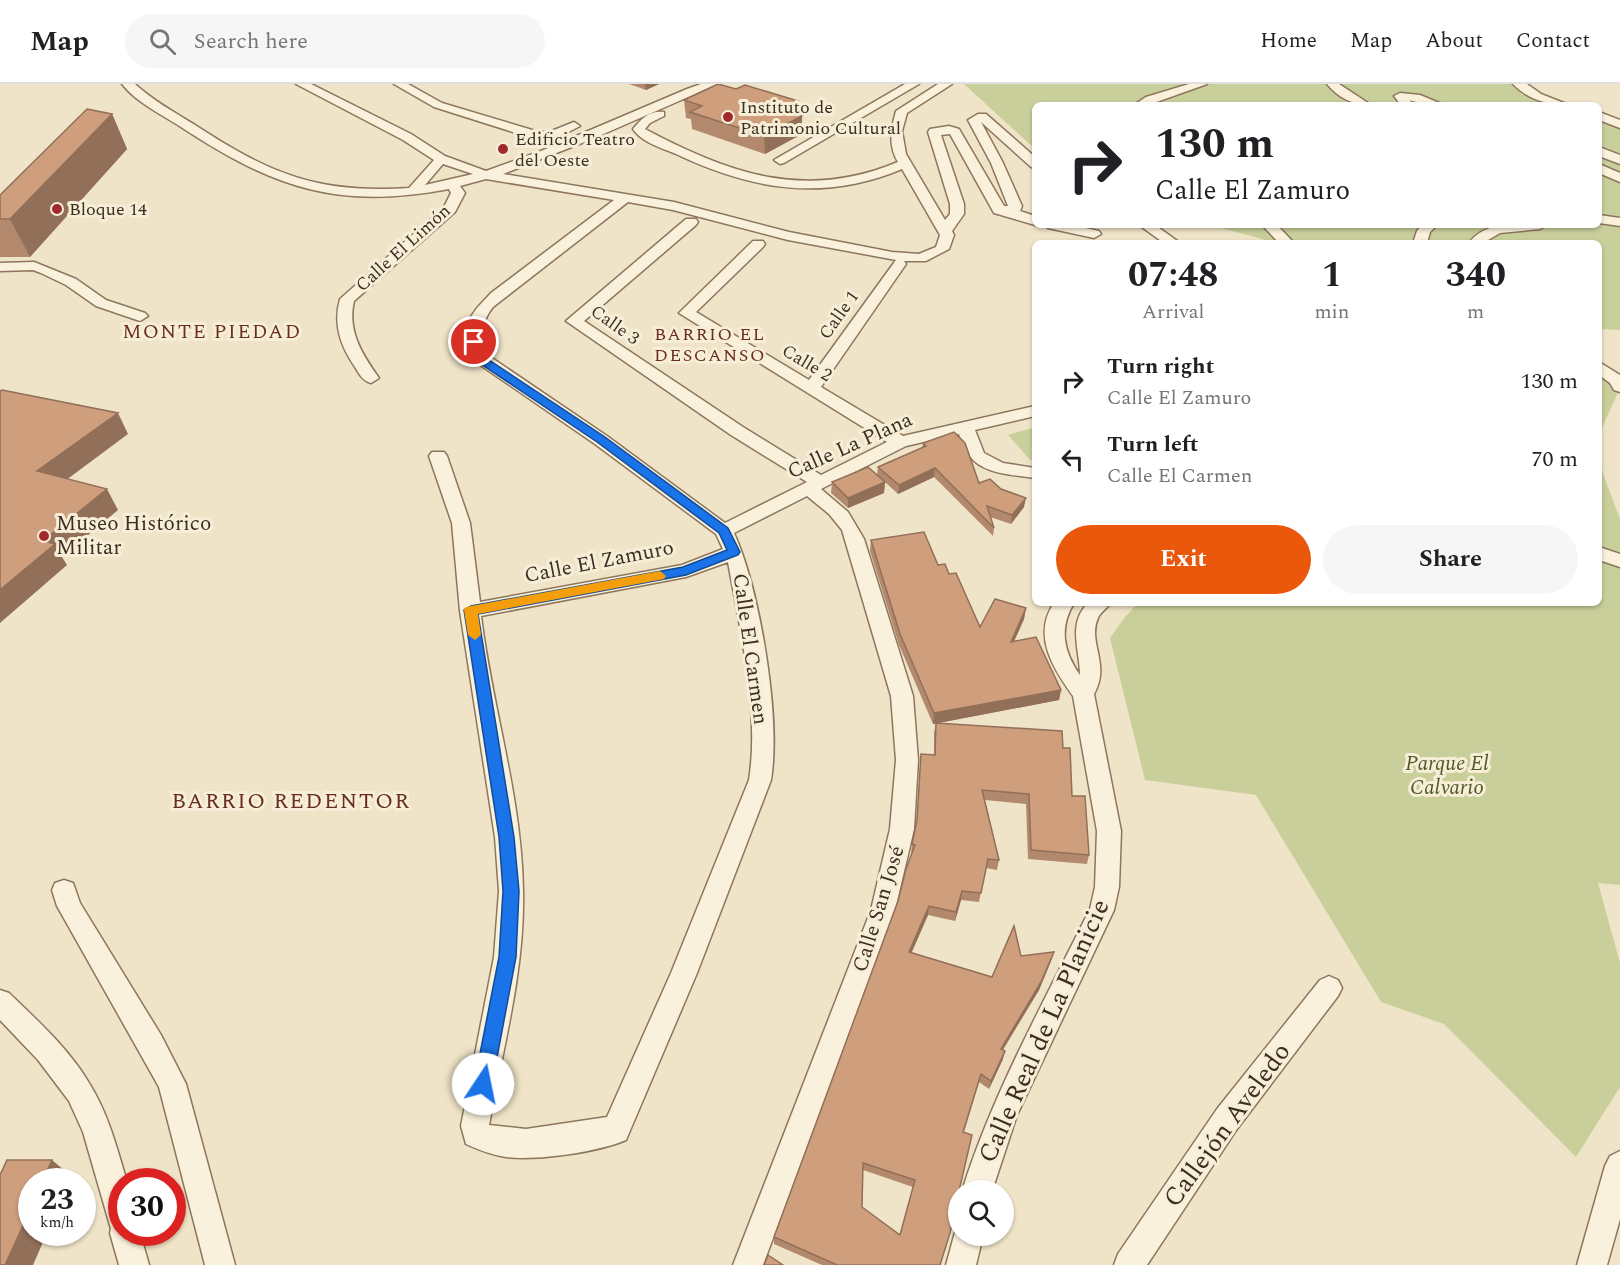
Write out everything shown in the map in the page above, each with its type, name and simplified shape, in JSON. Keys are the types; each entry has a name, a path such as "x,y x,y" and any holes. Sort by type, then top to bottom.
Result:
{"street":[{"path":"128,84 141,96 234,155 285,179 329,190 366,195 413,191 487,175 712,84"},
{"path":"302,84 407,137 441,159 487,175 690,209 808,240 910,258 929,256 942,249 947,240 946,229 939,222 900,154 896,131 900,115 909,106 946,84"},
{"path":"400,84 438,105 538,136 551,136 583,123"},
{"path":"719,84 646,120 639,129 656,140 746,176 812,186 841,184 878,174 906,163"},
{"path":"780,160 913,84"},
{"path":"1145,102 1201,84"},
{"path":"1333,84 1342,93 1359,102"},
{"path":"1397,84 1407,100 1422,98 1431,102"},
{"path":"1519,84 1537,96 1554,102"},
{"path":"1009,211 1013,211 1015,206 997,163 974,120 982,117 990,121 1032,161"},
{"path":"1602,117 1620,124"},
{"path":"946,229 957,214 957,204 934,135 936,131 955,132 999,210 1009,211 1032,220"},
{"path":"1602,152 1620,160"},
{"path":"413,191 441,159"},
{"path":"1602,169 1620,178"},
{"name":"Calle El Limón","path":"370,378 351,350 344,326 344,308 347,299 450,209 458,193 452,184"},
{"name":"Calle El Carmen","path":"471,610 507,837 511,891 507,957 475,1126 476,1134 488,1141 514,1144 616,1130 684,973 762,771 765,755 756,660 734,552 724,531 601,440 482,359 474,342 473,332 476,321 490,301 549,253 625,198"},
{"path":"1602,218 1620,222"},
{"name":"Calle 3","path":"691,222 574,321 814,485"},
{"path":"1067,228 1094,234"},
{"path":"1150,228 1168,240"},
{"path":"1272,228 1284,240"},
{"path":"1479,240 1486,234 1510,228"},
{"name":"Calle 2","path":"758,244 687,313 900,442"},
{"name":"Calle 1","path":"811,389 899,264"},
{"path":"0,267 40,268 71,282 101,303 140,316"},
{"path":"1602,369 1616,380 1620,387"},
{"name":"Calle La Plana","path":"724,531 900,442 1032,412"},
{"path":"966,427 974,452 979,458 999,466 1032,472"},
{"path":"438,456 461,523 471,610"},
{"name":"Calle San José","path":"748,1265 883,910 896,860 906,793 907,760 902,696 855,538 843,518 814,485"},
{"name":"Calle El Zamuro","path":"471,610 686,571 734,552"},
{"path":"1602,554 1620,561"},
{"name":"Calle Real de La Planicie","path":"980,1180 990,1144 1005,1109 1102,910 1107,887 1109,831 1083,694 1061,659 1053,630 1056,615 1062,606"},
{"name":"Calle Real de La Planicie","path":"1083,694 1091,677 1084,632 1087,619 1098,606"},
{"path":"64,890 69,906 152,1044 172,1084 220,1265"},
{"name":"Callejón Aveledo","path":"1129,1265 1227,1119 1329,988"},
{"path":"0,1002 50,1056 86,1102 108,1169"},
{"path":"1592,1265 1620,1166"},
{"path":"129,1246 134,1265"},
{"path":"961,1265 966,1246"}],"green space":[{"path":"964,84 1517,84 1521,94 1546,102 1032,102 1032,146"},
{"path":"1602,122 1620,129 1620,330 1602,329 1602,240 1266,240 1221,228 1602,228"},
{"path":"1602,374 1620,388 1602,427"},
{"path":"1032,428 1032,460 1030,460 1008,435"},
{"name":"Parque El Calvario","path":"1602,471 1620,519 1620,885 1598,883 1620,963 1620,1087 1576,1157 1444,1024 1381,1002 1256,795 1145,780 1110,638 1135,606 1602,606"}],"building":[{"path":"718,84 736,89 745,85 798,101 782,110 802,116 764,136 690,112 702,106 684,100"},
{"path":"87,109 112,114 10,219 0,219 0,195"},
{"name":"Museo Histórico Militar","path":"0,391 118,413 37,471 107,489 43,541 55,544 0,590"},
{"path":"954,432 965,443 979,483 990,479 1001,489 1026,498 1012,515 987,506 994,528 935,468 899,485 878,467 926,446 923,443"},
{"path":"868,467 885,482 848,498 832,482"},
{"path":"924,532 938,565 945,564 949,574 956,573 980,627 995,599 1026,608 1011,642 1036,637 1061,690 934,713 900,634 871,540"},
{"path":"936,723 1062,731 1063,748 1070,748 1072,796 1085,796 1089,855 1031,850 1029,794 982,790 999,860 988,859 981,893 962,891 956,912 929,906 909,952 992,977 1014,926 1021,956 1054,952 1041,982 1001,1049 1005,1051 991,1081 981,1074 963,1132 972,1135 962,1180 948,1180 948,1239 940,1265 837,1265 774,1237 898,901 915,845 912,844 917,820 921,754 935,755","holes":["863,1163 915,1180 900,1235 862,1207"]},
{"path":"7,1160 52,1160 48,1168 18,1168 18,1237 5,1265 0,1265 0,1175"},
{"path":"768,1255 783,1265 764,1265"}],"slow traffic":[{"path":"475,635 471,610 660,576"}],"place":[{"name":"Instituto de Patrimonio Cultural","path":"728,117"},
{"name":"Edificio Teatro del Oeste","path":"503,149"},
{"name":"Bloque 14","path":"57,209"},
{"name":"Museo Histórico Militar","path":"44,536"}],"district":[{"name":"MONTE PIEDAD","path":"212,332"},
{"name":"BARRIO EL DESCANSO","path":"710,344"},
{"name":"BARRIO REDENTOR","path":"291,801"}],"route":[{"path":"474,342 482,359 601,440 724,531 734,552 686,571 471,610 507,837 511,891 507,957 483,1084"}]}
